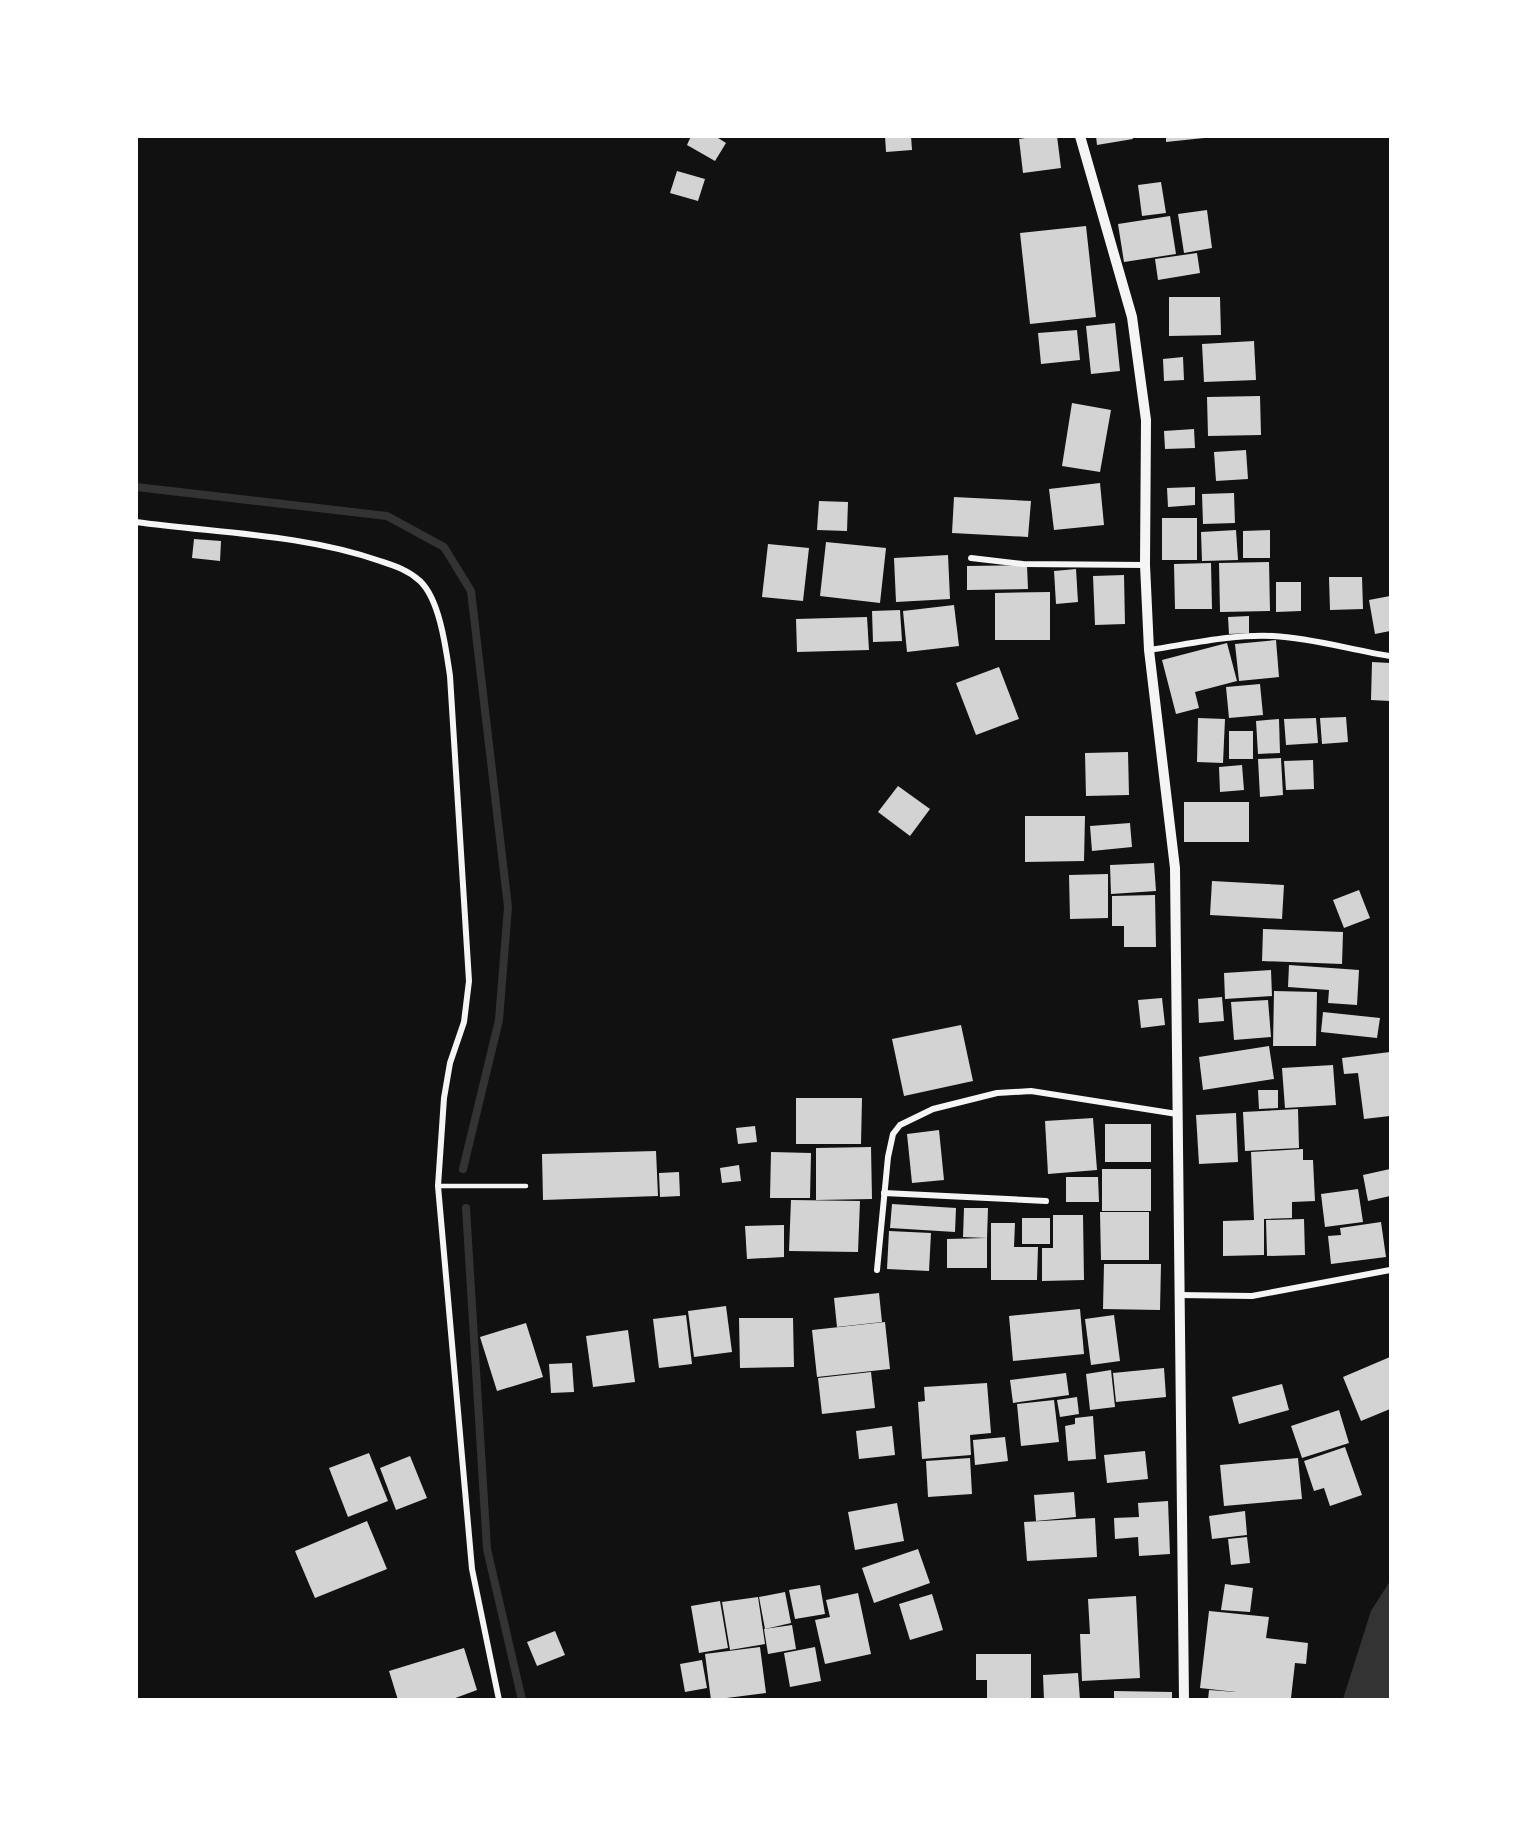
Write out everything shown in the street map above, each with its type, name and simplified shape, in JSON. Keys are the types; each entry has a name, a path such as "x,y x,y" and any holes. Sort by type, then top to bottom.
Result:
{"street":[{"path":"1080,136 1132,317 1146,420 1144,565 1149,650 1174,868 1184,1700"},
{"path":"136,522 307,543 359,554 405,570 422,582 436,609 444,634 450,676 469,981 464,1022 450,1063 444,1098 438,1186 472,1569 499,1700"},
{"path":"970,558 1023,564 1144,565"},
{"path":"1149,650 1243,636 1272,636 1309,639 1390,656"},
{"path":"877,1270 888,1157 893,1134 900,1125 933,1109 997,1094 1031,1091 1177,1114"},
{"path":"884,1193 1046,1201"},
{"path":"1179,1295 1252,1296 1390,1270"}],"lane":[{"path":"438,1186 526,1186"}],"shaded area":[{"path":"1390,1581 1390,1699 1343,1699 1371,1611"}],"building":[{"path":"691,136 715,136 726,143 715,161 687,145"},
{"path":"885,136 911,136 912,150 886,152"},
{"path":"1057,136 1061,168 1023,173 1019,139"},
{"path":"1096,136 1132,136 1133,139 1097,145"},
{"path":"1166,136 1204,136 1204,138 1166,142"},
{"path":"677,171 705,179 698,201 670,193"},
{"path":"1161,182 1166,213 1142,216 1138,185"},
{"path":"1207,210 1212,248 1184,253 1178,214"},
{"path":"1170,216 1176,254 1124,262 1118,224"},
{"path":"1086,226 1096,317 1030,324 1020,233"},
{"path":"1197,253 1200,273 1158,280 1155,259"},
{"path":"1169,297 1220,297 1221,335 1169,336"},
{"path":"1115,323 1120,371 1091,374 1086,326"},
{"path":"1077,330 1080,360 1041,364 1038,333"},
{"path":"1254,341 1256,380 1204,382 1202,344"},
{"path":"1183,357 1184,380 1164,381 1163,359"},
{"path":"1260,396 1261,435 1208,436 1207,397"},
{"path":"1072,403 1111,410 1100,472 1062,466"},
{"path":"1194,429 1195,448 1165,449 1164,431"},
{"path":"1246,450 1248,479 1216,481 1214,452"},
{"path":"1100,483 1104,525 1054,530 1049,489"},
{"path":"1195,487 1195,505 1168,507 1167,488"},
{"path":"1234,493 1235,523 1203,524 1202,494"},
{"path":"954,497 1031,501 1028,537 952,533"},
{"path":"819,501 848,502 847,531 817,530"},
{"path":"1162,518 1197,518 1197,560 1162,560"},
{"path":"1236,530 1238,560 1202,561 1201,532"},
{"path":"1270,530 1270,558 1243,558 1243,531"},
{"path":"194,539 221,541 220,561 192,558"},
{"path":"826,542 886,548 880,603 820,596"},
{"path":"768,544 809,548 803,601 762,597"},
{"path":"948,555 950,599 896,602 894,558"},
{"path":"1269,562 1270,611 1220,612 1219,563"},
{"path":"1211,563 1212,609 1175,609 1174,564"},
{"path":"1027,565 1028,589 967,590 967,566"},
{"path":"1076,569 1078,602 1056,604 1054,571"},
{"path":"1124,575 1125,624 1095,625 1093,576"},
{"path":"1329,577 1362,577 1363,609 1330,610"},
{"path":"1276,582 1301,582 1301,611 1276,612"},
{"path":"1050,592 1050,640 995,640 995,593"},
{"path":"1390,596 1390,631 1375,634 1369,600"},
{"path":"954,605 959,646 907,652 903,611"},
{"path":"900,610 902,641 873,642 872,611"},
{"path":"1249,616 1249,633 1229,634 1228,617"},
{"path":"867,617 869,650 797,652 796,619"},
{"path":"1276,640 1279,677 1239,681 1235,644"},
{"path":"1227,643 1237,681 1195,692 1199,708 1176,714 1162,660"},
{"path":"1372,662 1390,663 1390,701 1371,700"},
{"path":"999,667 1019,719 976,735 956,683"},
{"path":"1260,684 1263,715 1229,718 1226,687"},
{"path":"1346,717 1348,742 1322,744 1320,718"},
{"path":"1198,718 1225,719 1223,763 1197,762"},
{"path":"1316,718 1318,743 1286,745 1284,719"},
{"path":"1279,719 1280,753 1258,754 1256,721"},
{"path":"1229,731 1253,731 1253,759 1229,759"},
{"path":"1128,752 1129,795 1086,796 1085,753"},
{"path":"1281,758 1283,795 1260,797 1258,759"},
{"path":"1313,760 1314,789 1286,790 1284,761"},
{"path":"1242,765 1244,790 1220,792 1219,767"},
{"path":"898,786 930,809 910,836 878,812"},
{"path":"1184,802 1249,802 1249,842 1184,842"},
{"path":"1025,816 1085,816 1084,861 1025,862"},
{"path":"1130,823 1132,847 1092,851 1090,826"},
{"path":"1154,863 1156,891 1111,894 1110,865"},
{"path":"1108,874 1108,918 1070,919 1069,875"},
{"path":"1212,881 1284,885 1282,919 1210,915"},
{"path":"1359,890 1370,918 1344,928 1333,900"},
{"path":"1155,895 1156,947 1124,947 1124,926 1112,926 1112,896"},
{"path":"1263,929 1343,932 1342,964 1262,961"},
{"path":"1289,965 1359,970 1357,1005 1328,1003 1329,990 1288,987"},
{"path":"1271,970 1272,996 1225,999 1224,973"},
{"path":"1274,991 1317,992 1316,1046 1273,1046"},
{"path":"1222,997 1224,1021 1199,1023 1198,999"},
{"path":"1162,998 1165,1025 1141,1028 1138,1000"},
{"path":"1268,1000 1271,1037 1234,1040 1231,1002"},
{"path":"1323,1012 1380,1018 1377,1038 1321,1032"},
{"path":"961,1025 973,1081 904,1096 892,1039"},
{"path":"1269,1046 1274,1079 1203,1090 1199,1057"},
{"path":"1390,1052 1390,1116 1364,1119 1358,1073 1344,1074 1342,1058"},
{"path":"1333,1065 1336,1105 1285,1108 1282,1068"},
{"path":"1258,1090 1278,1090 1278,1108 1259,1109"},
{"path":"796,1098 862,1098 861,1144 796,1144"},
{"path":"1298,1109 1299,1148 1245,1151 1243,1112"},
{"path":"1236,1113 1238,1162 1199,1164 1196,1115"},
{"path":"1093,1118 1097,1170 1048,1174 1045,1121"},
{"path":"1105,1124 1151,1124 1151,1162 1105,1162"},
{"path":"755,1126 757,1142 738,1144 736,1128"},
{"path":"939,1130 944,1180 912,1183 907,1134"},
{"path":"871,1147 872,1199 816,1200 816,1148"},
{"path":"1303,1149 1303,1160 1313,1160 1315,1201 1292,1202 1292,1218 1264,1219 1264,1255 1223,1256 1223,1221 1254,1220 1251,1152"},
{"path":"656,1151 658,1196 543,1200 542,1154"},
{"path":"771,1152 811,1153 810,1198 770,1198"},
{"path":"739,1165 741,1181 722,1183 720,1168"},
{"path":"1102,1169 1151,1169 1151,1211 1102,1211"},
{"path":"1390,1169 1390,1196 1368,1201 1363,1175"},
{"path":"679,1172 680,1196 660,1197 659,1173"},
{"path":"1066,1177 1098,1177 1099,1202 1066,1202"},
{"path":"1358,1189 1363,1222 1325,1227 1321,1194"},
{"path":"791,1200 860,1201 858,1252 789,1251"},
{"path":"892,1204 956,1208 955,1232 890,1228"},
{"path":"964,1208 988,1208 987,1238 963,1237"},
{"path":"1100,1212 1149,1212 1149,1260 1101,1260"},
{"path":"1053,1215 1083,1215 1084,1280 1042,1281 1042,1248 1053,1248"},
{"path":"1022,1218 1050,1218 1050,1244 1022,1244"},
{"path":"1304,1219 1305,1255 1267,1256 1266,1220"},
{"path":"1381,1222 1386,1257 1331,1264 1328,1236 1341,1235 1340,1228"},
{"path":"991,1223 1015,1223 1014,1247 1038,1247 1037,1280 991,1280"},
{"path":"784,1225 784,1257 747,1259 745,1226"},
{"path":"889,1231 931,1233 929,1271 887,1269"},
{"path":"987,1238 987,1268 947,1268 947,1239"},
{"path":"1104,1264 1161,1264 1160,1310 1103,1309"},
{"path":"879,1293 882,1322 837,1327 834,1298"},
{"path":"726,1306 732,1352 694,1357 688,1311"},
{"path":"1080,1309 1084,1354 1013,1361 1009,1316"},
{"path":"686,1315 692,1364 659,1368 653,1319"},
{"path":"1114,1315 1120,1361 1091,1365 1085,1319"},
{"path":"739,1318 793,1318 794,1367 740,1368"},
{"path":"885,1322 890,1369 817,1377 812,1330"},
{"path":"526,1323 543,1377 497,1391 480,1337"},
{"path":"628,1330 635,1382 593,1387 586,1336"},
{"path":"1390,1357 1390,1409 1361,1421 1343,1377"},
{"path":"572,1363 574,1392 551,1393 549,1364"},
{"path":"1164,1368 1166,1397 1116,1402 1113,1373"},
{"path":"1111,1370 1115,1407 1090,1410 1086,1374"},
{"path":"871,1372 875,1408 822,1414 818,1378"},
{"path":"1066,1373 1069,1395 1013,1403 1010,1380"},
{"path":"987,1383 991,1433 970,1435 971,1455 922,1459 918,1402 925,1401 924,1387"},
{"path":"1282,1384 1289,1410 1239,1424 1232,1397"},
{"path":"1077,1397 1079,1414 1060,1417 1057,1400"},
{"path":"1054,1400 1059,1442 1021,1446 1017,1404"},
{"path":"1339,1410 1349,1443 1302,1458 1291,1426"},
{"path":"1093,1416 1096,1459 1068,1461 1065,1426 1075,1424 1075,1418"},
{"path":"892,1426 895,1455 859,1459 856,1431"},
{"path":"1005,1437 1008,1461 975,1465 973,1440"},
{"path":"1345,1447 1362,1495 1330,1506 1324,1488 1314,1491 1304,1461"},
{"path":"1145,1451 1148,1479 1107,1483 1104,1455"},
{"path":"369,1453 388,1501 348,1517 329,1468"},
{"path":"410,1456 427,1498 396,1510 380,1468"},
{"path":"970,1458 972,1494 928,1497 926,1461"},
{"path":"1298,1458 1302,1499 1224,1506 1220,1465"},
{"path":"1074,1492 1076,1517 1036,1521 1034,1495"},
{"path":"1168,1501 1170,1554 1139,1556 1138,1537 1115,1539 1114,1518 1139,1517 1138,1503"},
{"path":"897,1503 904,1541 855,1550 848,1512"},
{"path":"1245,1511 1247,1535 1212,1539 1209,1516"},
{"path":"1095,1518 1097,1557 1027,1561 1024,1522"},
{"path":"367,1521 387,1569 315,1598 295,1551"},
{"path":"1247,1537 1250,1563 1231,1565 1228,1539"},
{"path":"918,1549 930,1583 874,1603 862,1568"},
{"path":"1225,1584 1253,1588 1250,1612 1221,1610"},
{"path":"820,1585 825,1614 795,1619 789,1590"},
{"path":"785,1592 791,1623 765,1629 759,1597"},
{"path":"858,1593 871,1654 825,1664 815,1620 830,1617 826,1600"},
{"path":"932,1594 943,1630 910,1640 899,1604"},
{"path":"1136,1596 1140,1678 1082,1681 1080,1634 1090,1634 1088,1599"},
{"path":"758,1597 765,1644 730,1650 722,1602"},
{"path":"720,1601 728,1648 699,1653 691,1606"},
{"path":"1209,1611 1269,1617 1266,1638 1308,1643 1306,1664 1295,1663 1291,1698 1208,1700 1209,1690 1236,1692 1200,1688"},
{"path":"792,1625 796,1649 768,1654 764,1629"},
{"path":"555,1631 565,1655 537,1666 527,1642"},
{"path":"760,1647 766,1693 711,1700 705,1654"},
{"path":"815,1647 821,1681 790,1687 784,1653"},
{"path":"464,1648 477,1690 450,1700 398,1700 389,1671"},
{"path":"976,1654 1031,1654 1031,1700 987,1700 987,1680 976,1680"},
{"path":"702,1660 707,1688 685,1692 680,1664"},
{"path":"1078,1673 1080,1700 1044,1700 1043,1675"},
{"path":"1114,1691 1172,1692 1172,1700 1114,1700"}],"waterway":[{"path":"136,487 387,516 444,547 471,591 508,907 499,1020 463,1169"},
{"path":"466,1208 487,1549 522,1700"}]}
